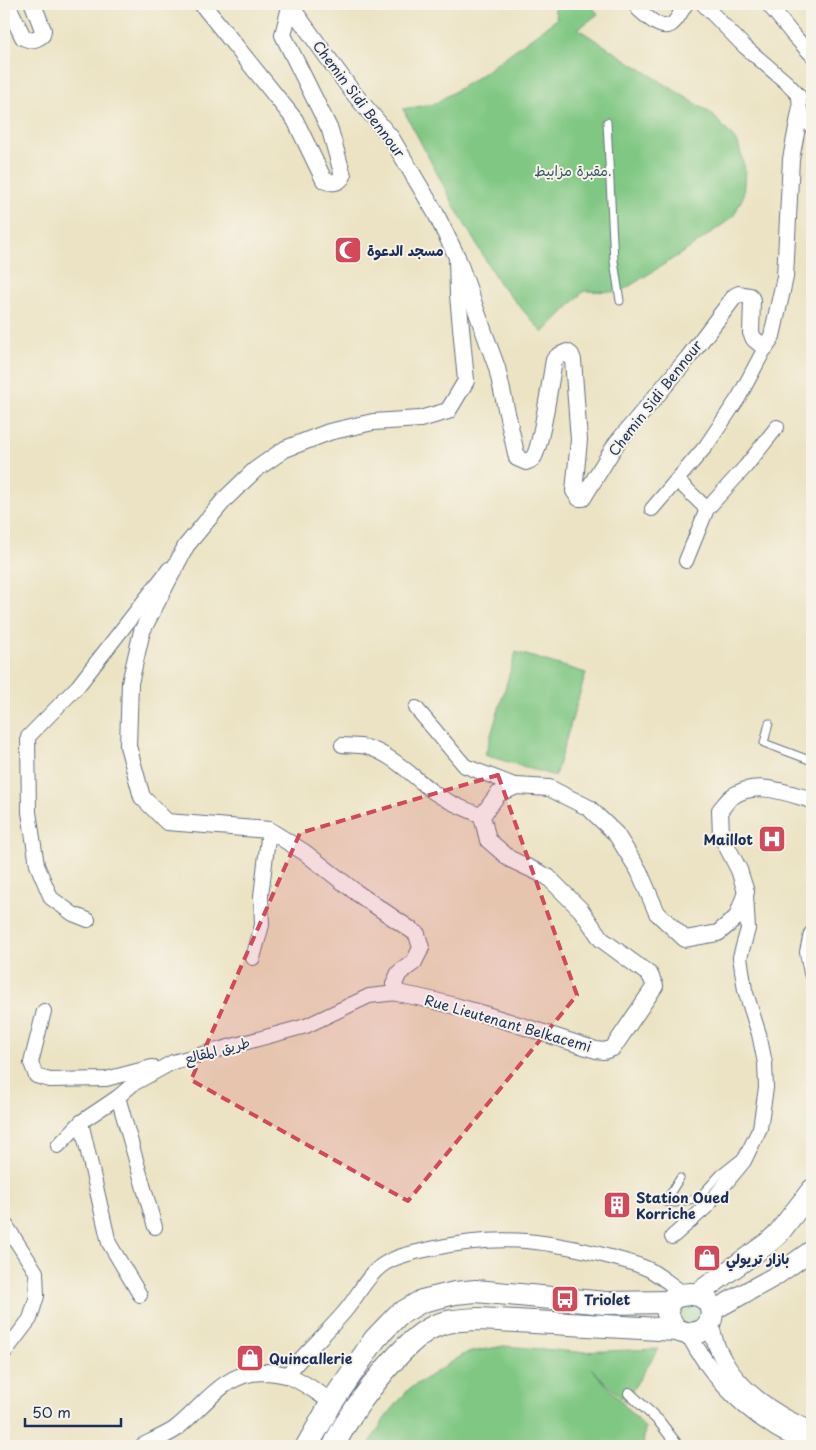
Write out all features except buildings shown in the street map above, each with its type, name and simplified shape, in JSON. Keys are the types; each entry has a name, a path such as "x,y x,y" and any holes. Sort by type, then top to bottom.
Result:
{"highway":[{"path":"308,1446 332,1402 375,1339 390,1322 408,1307 435,1296 476,1291 605,1302 684,1297 707,1300 711,1317 701,1332 478,1319 448,1322 434,1326 414,1339 392,1362 361,1403 334,1446"},
{"path":"683,1332 668,1318 667,1310 684,1297"}],"main road":[{"path":"684,1297 768,1243 778,1234 812,1190"},
{"path":"711,1317 812,1250"}],"street":[{"path":"7,4 23,37 28,40 36,40 42,35 43,30 33,4"},
{"name":"Chemin Sidi Bennour","path":"202,4 295,120 324,180 335,182 343,176 330,130 283,35 290,5"},
{"path":"638,9 653,21 665,26 672,24 686,4"},
{"path":"652,509 706,446 734,405 772,336 785,277 791,159 800,112 798,96 787,83 744,46 703,4"},
{"path":"768,4 812,55"},
{"name":"Chemin Sidi Bennour","path":"290,5 351,90 392,139 435,212 457,257 497,368 517,458 526,462 534,457 543,422 554,360 566,352 571,354 573,360 580,440 574,491 579,498 583,498 616,444 688,358 735,296 739,294 750,296 752,300 751,333 754,339 765,348"},
{"path":"800,112 812,127"},
{"path":"88,920 73,914 51,898 37,865 28,812 28,737 78,686 224,499 255,470 285,449 328,432 374,422 420,419 448,411 466,382 458,295 457,257"},
{"path":"686,561 707,510 777,427"},
{"path":"677,480 707,510"},
{"path":"186,546 142,631 130,683 128,746 142,797 167,822 269,830 304,852 357,893 417,934 421,948 414,962 399,973 394,984 397,993"},
{"path":"416,708 465,766 517,786 549,788 588,808 616,834 639,871 657,913 685,939 718,933 737,917 746,892"},
{"path":"342,745 365,746 386,756 405,768 434,793 482,816 498,794 517,786"},
{"path":"672,1237 706,1207 744,1161 760,1128 766,1088 765,1063 745,990 740,957 748,930 746,892 740,870 722,835 720,810 732,796 746,790 766,788 812,800"},
{"name":"Rue Lieutenant Belkacemi","path":"397,993 475,1012 604,1051 612,1048 655,986 650,975 601,939 581,910 548,877 510,859 488,840 482,816"},
{"path":"253,958 262,925 262,896 269,830"},
{"path":"812,934 808,952 812,973"},
{"name":"طريق المقالع","path":"58,1146 81,1122 118,1097 133,1084 172,1062 306,1026 369,996 397,993"},
{"path":"44,1011 31,1063 36,1076 50,1080 106,1079 172,1062"},
{"path":"118,1097 155,1227"},
{"path":"81,1122 110,1243 140,1296"},
{"path":"4,1222 36,1272 37,1296 30,1319 4,1353"},
{"path":"288,1375 347,1310 370,1277 381,1266 395,1258 414,1252 448,1245 486,1240 522,1240 564,1245 644,1267 663,1278 684,1297"},
{"path":"711,1317 718,1349 728,1368 758,1400 786,1419 812,1430"},
{"path":"683,1332 721,1383 743,1406 765,1421 812,1446"},
{"path":"143,1446 173,1430 227,1382 256,1372 288,1375 332,1402"},
{"path":"629,1393 659,1421 678,1446"}],"lane":[{"path":"607,122 614,261 620,301"},
{"path":"769,723 764,742 812,761"},
{"path":"680,1178 665,1202 675,1203 698,1198 720,1174 749,1151"}],"highlighted area":[{"path":"498,775 577,995 408,1201 191,1080 300,833"}],"green space":[{"name":"مقبرة مزابيط.","path":"553,4 590,4 598,14 578,29 712,114 738,143 745,170 743,197 733,217 690,248 620,292 584,291 543,333 499,283 457,211 403,109 434,104 478,77 557,19"},
{"path":"516,652 586,673 555,776 485,755"},
{"path":"690,1299 701,1312 699,1320 687,1327 674,1306"},
{"path":"504,1346 577,1352 658,1349 625,1402 591,1368 645,1428 643,1446 368,1446 385,1418 409,1389 466,1353"}],"place":[{"name":"مسجد الدعوة","path":"348,250"},
{"name":"Maillot","path":"772,839"},
{"name":"Station Oued Korriche","path":"617,1205"},
{"name":"بازار تريولي","path":"707,1258"},
{"name":"Triolet","path":"565,1299"},
{"name":"Quincallerie","path":"250,1358"}]}
